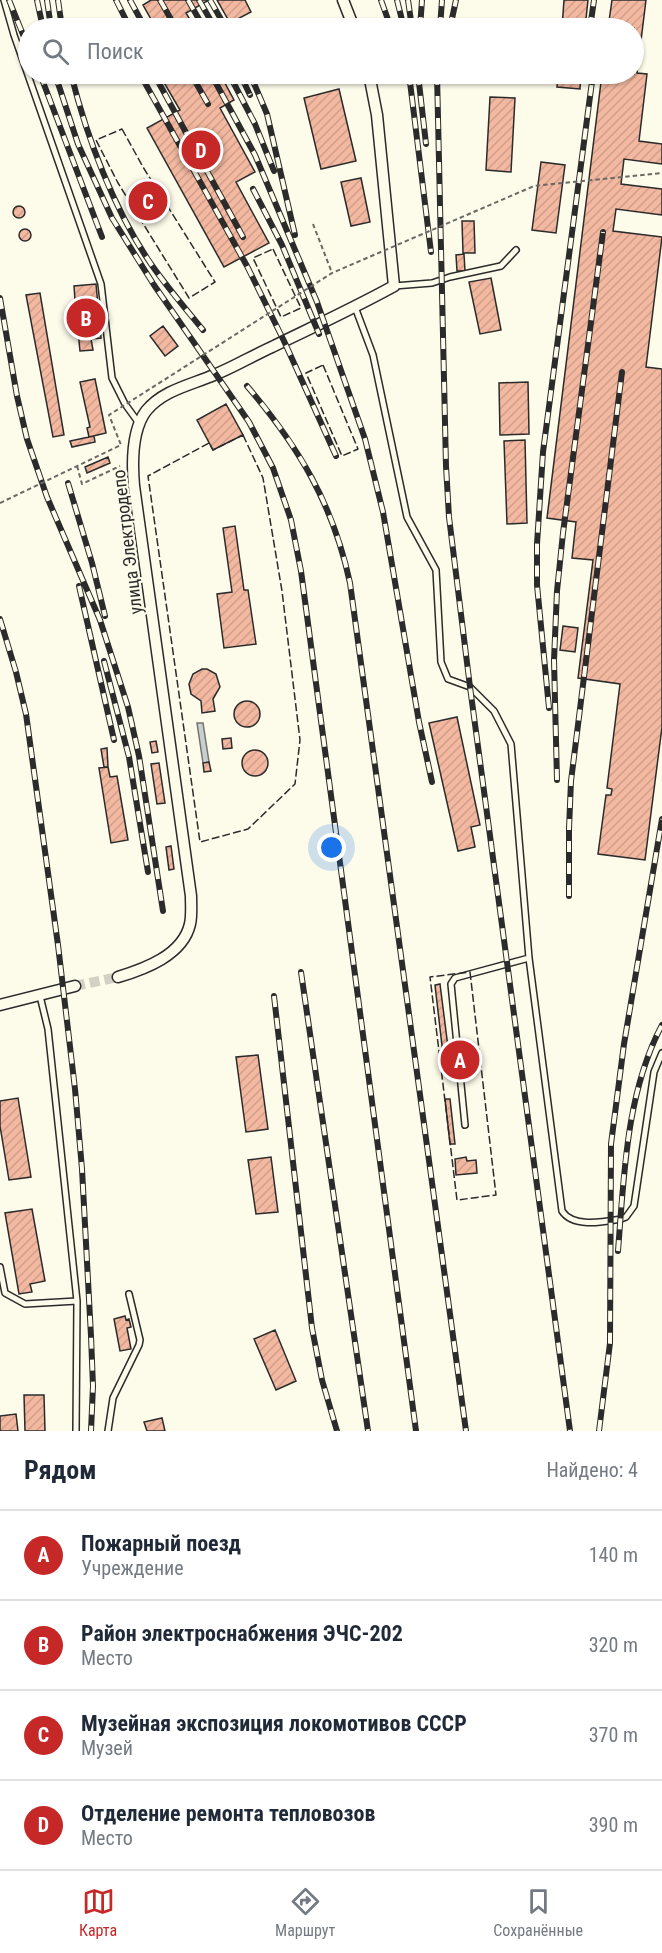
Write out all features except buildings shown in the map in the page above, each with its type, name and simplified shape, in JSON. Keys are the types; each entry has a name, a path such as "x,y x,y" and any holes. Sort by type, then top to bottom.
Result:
{"street":[{"path":"343,0 350,18"},
{"path":"139,423 155,402 176,389 215,375 394,286 377,115 371,84"},
{"name":"улица Электродепо","path":"118,977 152,964 176,948 185,937 191,913 191,896 134,486 134,453 139,423"},
{"path":"0,1005 75,986"}],"lane":[{"path":"4,0 18,46"},
{"path":"31,84 100,278 104,296 112,378 125,404 139,423"},
{"path":"394,286 432,283 501,266 516,250"},
{"path":"355,307 373,355 407,517 436,570 441,662 448,679 470,687 494,711 511,744 530,958 562,1211 570,1219 588,1222 621,1219 626,1217 634,1206 654,1072 662,1053"},
{"path":"465,1125 451,984 455,978 530,958"},
{"path":"40,996 48,1029 76,1300 76,1431"},
{"path":"0,1267 5,1293 25,1304 76,1300"},
{"path":"108,1431 114,1398 140,1345 129,1294"}],"path":[{"path":"0,504 122,445 109,415 332,273 534,186 662,173"},
{"path":"313,224 332,273"},
{"path":"77,466 82,484 120,466"}],"shaded area":[{"path":"197,723 203,723 209,762 203,763"}],"tunnel":[{"path":"75,986 118,977"}],"railway":[{"path":"9,0 18,22"},
{"path":"37,0 41,18"},
{"path":"47,0 50,18"},
{"path":"58,0 61,18"},
{"path":"116,0 125,18"},
{"path":"130,0 140,18"},
{"path":"160,0 170,18"},
{"path":"188,0 198,18"},
{"path":"199,0 209,18"},
{"path":"210,0 220,18"},
{"path":"381,0 387,18"},
{"path":"397,0 402,18"},
{"path":"408,0 411,18"},
{"path":"421,18 422,0"},
{"path":"441,18 442,0"},
{"path":"452,18 456,0"},
{"path":"591,18 594,0"},
{"path":"44,84 102,237"},
{"path":"58,84 78,144 112,218 154,285 249,422 273,468 291,520 301,571 416,1431"},
{"path":"74,84 103,173 125,221 151,264 203,330"},
{"path":"146,84 247,266 336,456"},
{"path":"159,84 243,237"},
{"path":"197,84 208,104"},
{"path":"216,84 255,155 317,302 365,439 383,512 419,722 432,782"},
{"path":"234,84 255,124 274,171"},
{"path":"245,84 250,95"},
{"path":"254,84 267,114 295,235"},
{"path":"410,84 431,252"},
{"path":"419,84 426,144"},
{"path":"437,84 449,517 570,1431"},
{"path":"549,708 537,585 537,544 543,452 592,84"},
{"path":"253,189 282,245 319,334"},
{"path":"557,780 554,660 557,591 603,232"},
{"path":"0,298 27,439 47,497 100,620 128,707 139,756 163,911"},
{"path":"569,896 571,781 622,372"},
{"path":"247,386 283,431 312,478 334,527 350,583 466,1431"},
{"path":"68,483 105,616"},
{"path":"79,586 114,740"},
{"path":"0,619 26,714 58,945 75,1089 82,1169 91,1336 93,1386 91,1431"},
{"path":"104,661 129,757 148,872"},
{"path":"599,1431 610,1343 611,1144 624,1044 662,819"},
{"path":"301,972 368,1431"},
{"path":"274,996 312,1328 322,1380 337,1431"},
{"path":"618,1251 625,1164 634,1107 650,1051 662,1025"}],"fence":[{"path":"122,129 215,282 189,298 118,183 96,140 122,129"},
{"path":"273,249 301,308 281,317 253,258 273,249"},
{"path":"323,365 358,449 342,456 306,373 323,365"},
{"path":"243,435 263,478 282,591 300,740 295,784 248,829 200,842 148,476 209,443 213,450 243,435"},
{"path":"470,972 496,1195 457,1200 430,977 470,972"}],"place":[{"name":"Отделение ремонта тепловозов","path":"201,150"},
{"name":"Музейная экспозиция локомотивов СССР","path":"148,201"},
{"name":"Район электроснабжения ЭЧС-202","path":"86,318"},
{"name":"Пожарный поезд","path":"460,1060"}]}
